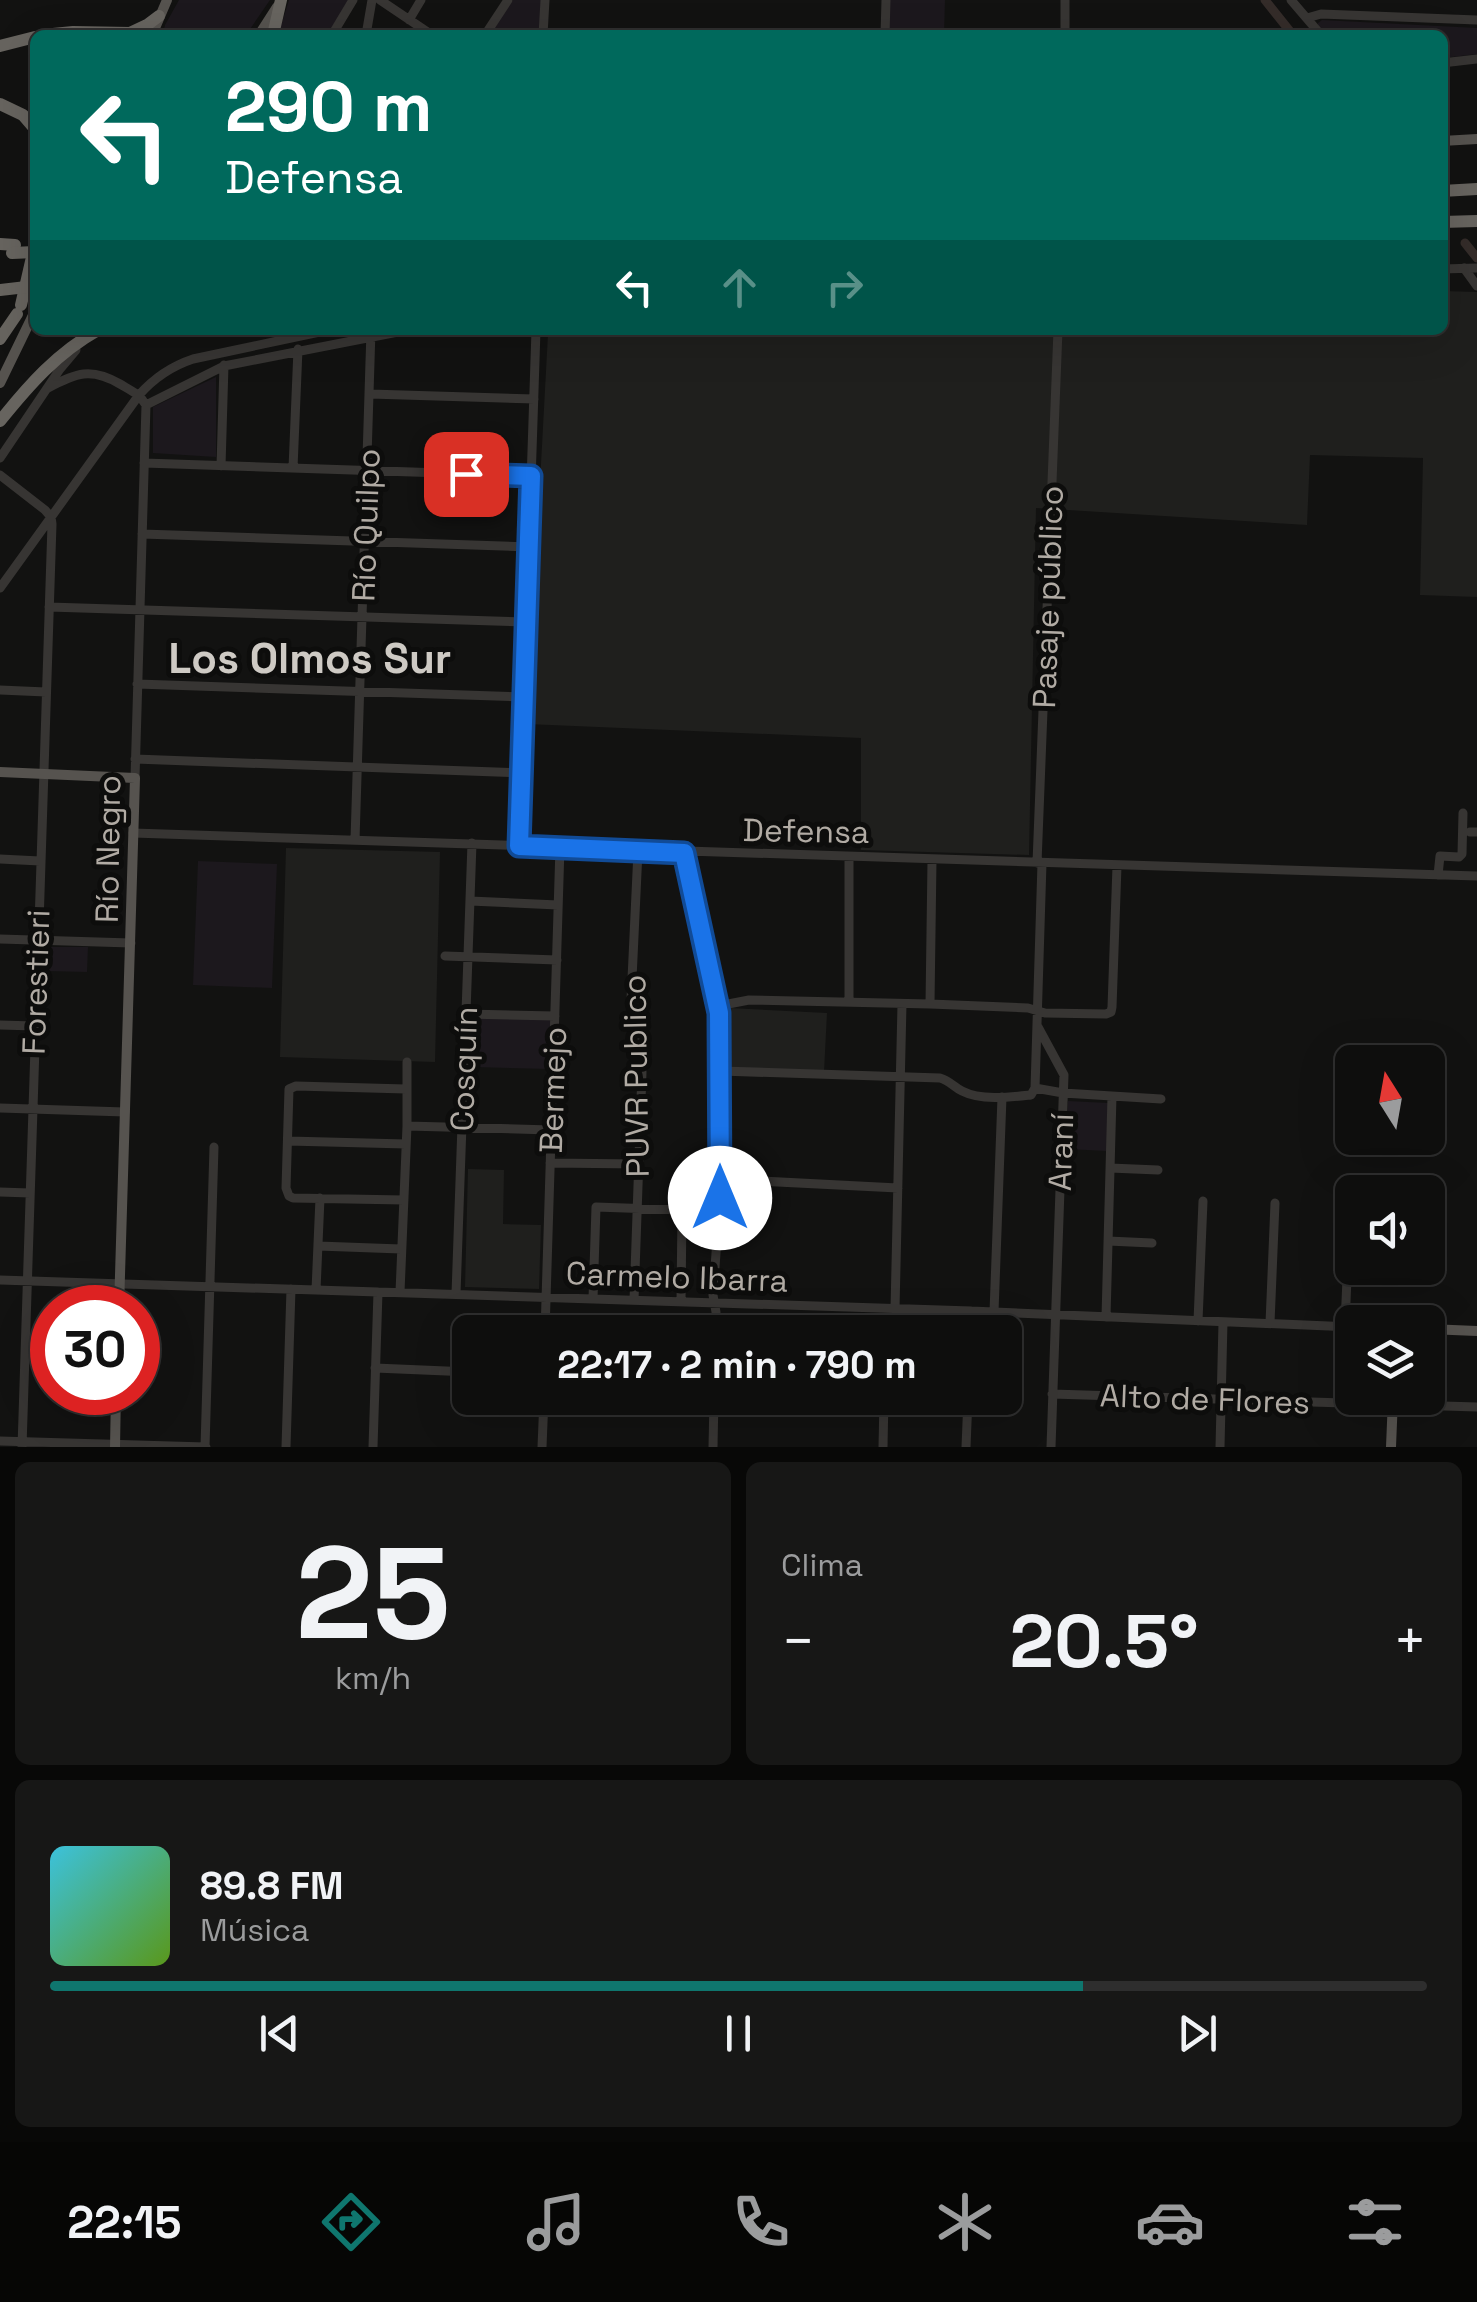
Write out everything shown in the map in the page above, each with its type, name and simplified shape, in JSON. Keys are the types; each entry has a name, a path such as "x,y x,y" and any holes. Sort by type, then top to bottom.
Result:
{"highway":[{"path":"275,30 281,0"},
{"path":"138,30 161,9"},
{"path":"0,46 30,37"},
{"path":"0,104 30,124"},
{"path":"1448,190 1477,189"},
{"path":"1448,222 1477,221"},
{"path":"0,339 24,310 30,276"},
{"path":"0,287 30,284"},
{"path":"0,421 59,355 91,335"}],"main road":[{"path":"261,30 281,0"},
{"path":"1448,141 1477,139"},
{"path":"0,351 24,310"},
{"path":"0,383 24,310"},
{"path":"0,396 30,334"},
{"path":"0,772 134,778"},
{"name":"Río Negro","path":"120,1284 134,778"},
{"path":"1445,1331 1477,1332"},
{"path":"115,1446 116,1415"},
{"path":"1391,1447 1392,1415"}],"street":[{"path":"335,30 353,0"},
{"path":"367,30 372,0"},
{"path":"380,0 424,30"},
{"path":"408,20 421,0"},
{"path":"488,30 508,0"},
{"path":"543,30 544,0"},
{"path":"885,30 886,0"},
{"path":"1065,0 1065,30"},
{"path":"1291,0 1316,30"},
{"path":"1307,18 1321,14 1477,20"},
{"path":"1448,61 1477,59"},
{"path":"1464,268 1477,286"},
{"path":"1448,269 1477,268"},
{"path":"0,458 72,354 93,335"},
{"path":"0,588 152,381 173,367 303,335"},
{"path":"48,388 79,374 97,373 138,395 146,405 224,366 367,335"},
{"name":"Río Quilpo","path":"355,840 371,335"},
{"path":"519,846 536,335"},
{"name":"Pasaje público","path":"1039,863 1058,335"},
{"path":"293,468 298,336"},
{"path":"221,466 224,352"},
{"path":"370,394 534,399"},
{"name":"Río Negro","path":"134,778 146,405"},
{"path":"144,463 531,476"},
{"path":"0,475 51,517"},
{"name":"Forestieri","path":"22,1444 51,517"},
{"path":"142,534 529,548"},
{"path":"49,607 526,622"},
{"path":"137,684 524,697"},
{"path":"0,690 46,692"},
{"path":"135,759 521,773"},
{"path":"1438,875 1440,856 1462,854 1463,813"},
{"name":"Defensa","path":"134,833 1477,876"},
{"name":"Cosquín","path":"456,1294 472,843"},
{"name":"Bermejo","path":"545,1315 560,848"},
{"name":"PUVR Publico","path":"634,1300 642,1072 631,1000 638,851"},
{"path":"684,853 718,1006 720,1179 715,1315"},
{"path":"848,1002 849,857"},
{"path":"0,859 40,860"},
{"path":"930,1004 932,860"},
{"path":"720,1071 945,1079 967,1093 1031,1095 1035,1088 1038,1011 1039,863"},
{"path":"718,1006 749,1000 1110,1012 1116,866"},
{"path":"470,901 558,904"},
{"path":"0,939 131,943"},
{"path":"445,956 557,960"},
{"path":"890,1315 898,1188 902,1004"},
{"path":"466,1014 555,1016"},
{"name":"Araní","path":"1037,1024 1064,1075 1051,1447"},
{"path":"0,1025 34,1026"},
{"path":"400,1292 407,1062"},
{"path":"404,1200 293,1198 287,1193 292,1087 406,1090"},
{"path":"1035,1088 1161,1099"},
{"path":"1106,1318 1112,1096"},
{"path":"994,1312 1002,1097"},
{"path":"0,1108 125,1112"},
{"path":"407,1126 551,1130"},
{"path":"288,1140 406,1144"},
{"path":"0,1441 206,1447 214,1147"},
{"path":"550,1163 640,1164"},
{"path":"1110,1168 1158,1170"},
{"path":"720,1179 898,1188"},
{"path":"0,1192 30,1193"},
{"path":"316,1290 320,1198"},
{"path":"1198,1321 1203,1201"},
{"path":"1270,1324 1275,1202"},
{"path":"593,1299 596,1207 682,1210 681,1302"},
{"path":"1108,1241 1152,1242"},
{"path":"318,1246 401,1249"},
{"name":"Carmelo Ibarra","path":"0,1280 1335,1326"},
{"path":"286,1447 291,1289"},
{"path":"372,1447 378,1292"},
{"path":"971,1311 971,1315"},
{"path":"1220,1447 1224,1322"},
{"path":"375,1368 452,1371"},
{"name":"Alto de Flores","path":"1052,1394 1335,1400"},
{"name":"Alto de Flores","path":"1445,1405 1477,1407"},
{"path":"542,1447 543,1415"},
{"path":"713,1447 714,1415"},
{"path":"882,1447 883,1415"},
{"path":"966,1447 967,1415"}],"shaded area":[{"path":"179,0 270,0 249,30 164,30"},
{"path":"289,0 349,0 331,30 280,30"},
{"path":"513,0 541,0 540,30 492,30"},
{"path":"890,0 945,0 944,30 888,30"},
{"path":"1322,20 1477,28 1477,54 1448,57 1448,30 1320,30 1318,23"},
{"path":"1448,291 1477,292 1477,597 1420,595 1423,458 1310,455 1307,525 1036,508 1029,855 861,850 861,738 527,724 548,335 1448,335"},
{"path":"216,377 216,457 153,453 153,407"},
{"path":"286,848 440,852 435,1062 280,1057"},
{"path":"198,861 277,864 272,988 193,985"},
{"path":"48,947 88,947 87,972 46,971"},
{"path":"729,1008 827,1013 824,1072 726,1067"},
{"path":"474,1016 552,1018 550,1069 473,1067"},
{"path":"1068,1101 1109,1103 1107,1151 1066,1149"},
{"path":"468,1169 504,1170 503,1224 541,1225 539,1289 465,1287"}],"waterway":[{"path":"1265,0 1289,30"},
{"path":"1465,243 1477,258"}],"district":[{"name":"Los Olmos Sur","path":"310,658"}],"route":[{"path":"466,474 531,476 519,846 684,853 719,1013 720,1198"}]}
